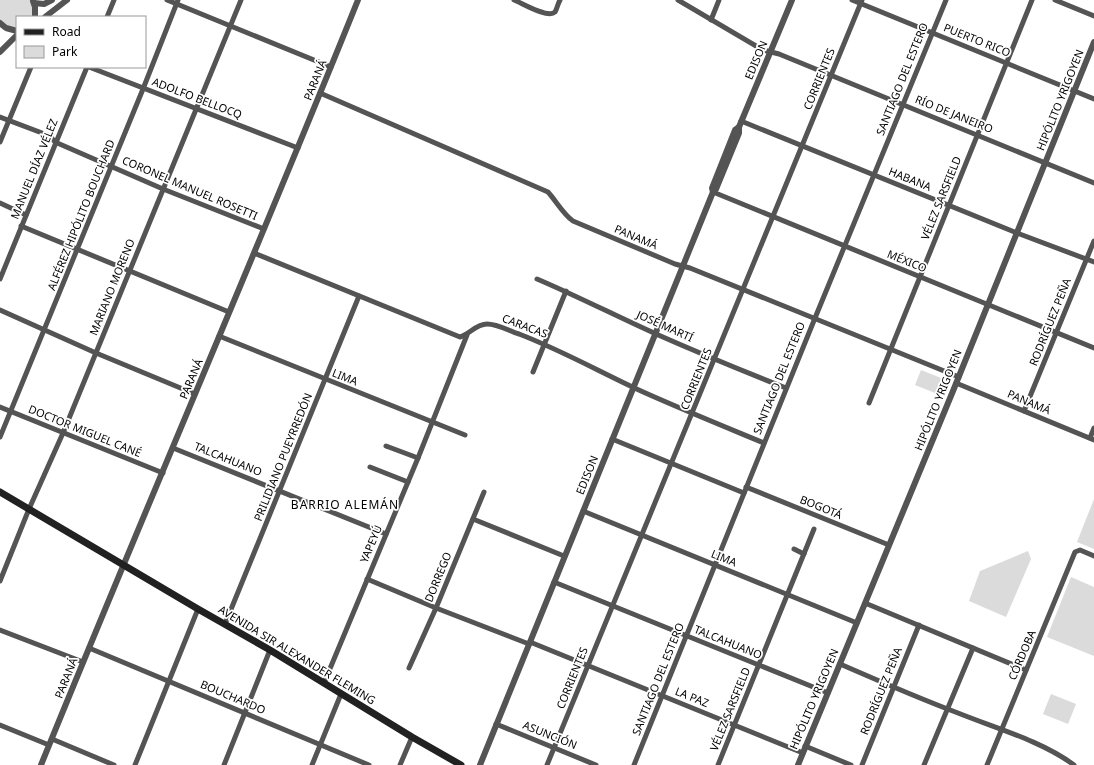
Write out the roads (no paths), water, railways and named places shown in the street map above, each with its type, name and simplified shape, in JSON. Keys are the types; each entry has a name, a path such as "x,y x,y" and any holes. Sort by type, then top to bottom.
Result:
{"main road":[{"name":"AVENIDA SIR ALEXANDER FLEMING","path":"0,492 270,650 412,737 461,765"}],"street":[{"path":"34,16 36,11 33,2 44,4 52,0"},
{"path":"47,16 67,0"},
{"path":"107,16 114,0"},
{"path":"167,0 177,2 230,27 331,68"},
{"name":"MARIANO MORENO","path":"0,581 29,509 63,433 241,0"},
{"name":"PARANÁ","path":"41,765 123,564 298,148 358,0"},
{"path":"514,0 544,13 550,14 555,12 560,0"},
{"name":"RÍO DE JANEIRO","path":"678,0 763,50 770,53 779,54 1094,183"},
{"path":"711,20 719,0"},
{"name":"EDISON","path":"480,765 713,192 712,188 721,164 735,130 740,124 792,0"},
{"name":"PUERTO RICO","path":"852,0 861,2 932,33 1094,99"},
{"name":"SANTIAGO DEL ESTERO","path":"634,765 786,388 946,0"},
{"name":"VÉLEZ SARSFIELD","path":"869,403 1032,0"},
{"path":"1055,0 1094,16"},
{"name":"ALFÉREZ HIPÓLITO BOUCHARD","path":"0,437 112,166 177,2"},
{"name":"CORRIENTES","path":"548,765 861,2"},
{"path":"0,23 6,28 16,31"},
{"path":"0,50 16,36"},
{"name":"HIPÓLITO YRIGOYEN","path":"798,765 958,380 1094,42"},
{"path":"0,142 30,68"},
{"name":"MANUEL DÍAZ VÉLEZ","path":"0,279 55,142 88,68"},
{"name":"ADOLFO BELLOCQ","path":"91,68 298,148"},
{"name":"PANAMÁ","path":"320,94 548,192 564,210 568,218 573,222 675,264 690,268 891,348 1024,411 1092,439"},
{"name":"CORONEL MANUEL ROSETTI","path":"0,117 50,136 55,142 164,189 264,229"},
{"name":"HABANA","path":"740,124 802,145 1017,233 1094,262"},
{"name":"MÉXICO","path":"713,192 1094,348"},
{"path":"0,203 26,214"},
{"path":"21,226 230,312"},
{"name":"RODRÍGUEZ PEÑA","path":"1024,411 1094,241"},
{"path":"254,253 460,337 467,335"},
{"name":"JOSÉ MARTÍ","path":"537,279 714,360 786,388"},
{"path":"533,372 566,291"},
{"name":"PRILIDIANO PUEYRREDÓN","path":"225,624 358,296"},
{"path":"0,310 96,353 195,394"},
{"name":"CARACAS","path":"467,335 476,328 488,324 497,326 544,344 634,387 764,443"},
{"name":"YAPEYÚ","path":"324,683 418,458 467,335"},
{"name":"LIMA","path":"219,336 465,435"},
{"name":"DOCTOR MIGUEL CANÉ","path":"0,407 162,473"},
{"path":"1092,439 1094,428"},
{"name":"BOGOTÁ","path":"612,439 889,545"},
{"path":"386,446 418,458"},
{"name":"TALCAHUANO","path":"173,448 386,534"},
{"path":"370,467 408,482"},
{"name":"DORREGO","path":"409,668 436,608 484,492"},
{"name":"LIMA","path":"583,511 857,623"},
{"path":"473,519 564,556"},
{"name":"VÉLEZ SARSFIELD","path":"718,765 814,528"},
{"path":"794,549 804,554"},
{"name":"CÓRDOBA","path":"987,765 1075,552 1080,550 1094,556"},
{"name":"LA PAZ","path":"367,579 436,608 588,666 803,753"},
{"name":"TALCAHUANO","path":"554,582 758,666 828,693"},
{"path":"865,603 1026,670"},
{"path":"135,765 198,609"},
{"name":"RODRÍGUEZ PEÑA","path":"862,765 919,625"},
{"path":"0,630 83,662"},
{"name":"BOUCHARDO","path":"89,648 369,765"},
{"path":"924,765 973,648"},
{"path":"224,765 270,650"},
{"path":"840,664 1041,746 1058,754 1074,765"},
{"path":"312,765 341,694"},
{"name":"ASUNCIÓN","path":"496,724 596,765"},
{"path":"0,725 114,765"},
{"path":"400,765 412,737"},
{"path":"805,746 851,765"}],"district":[{"name":"BARRIO ALEMÁN","path":"345,505"}]}
